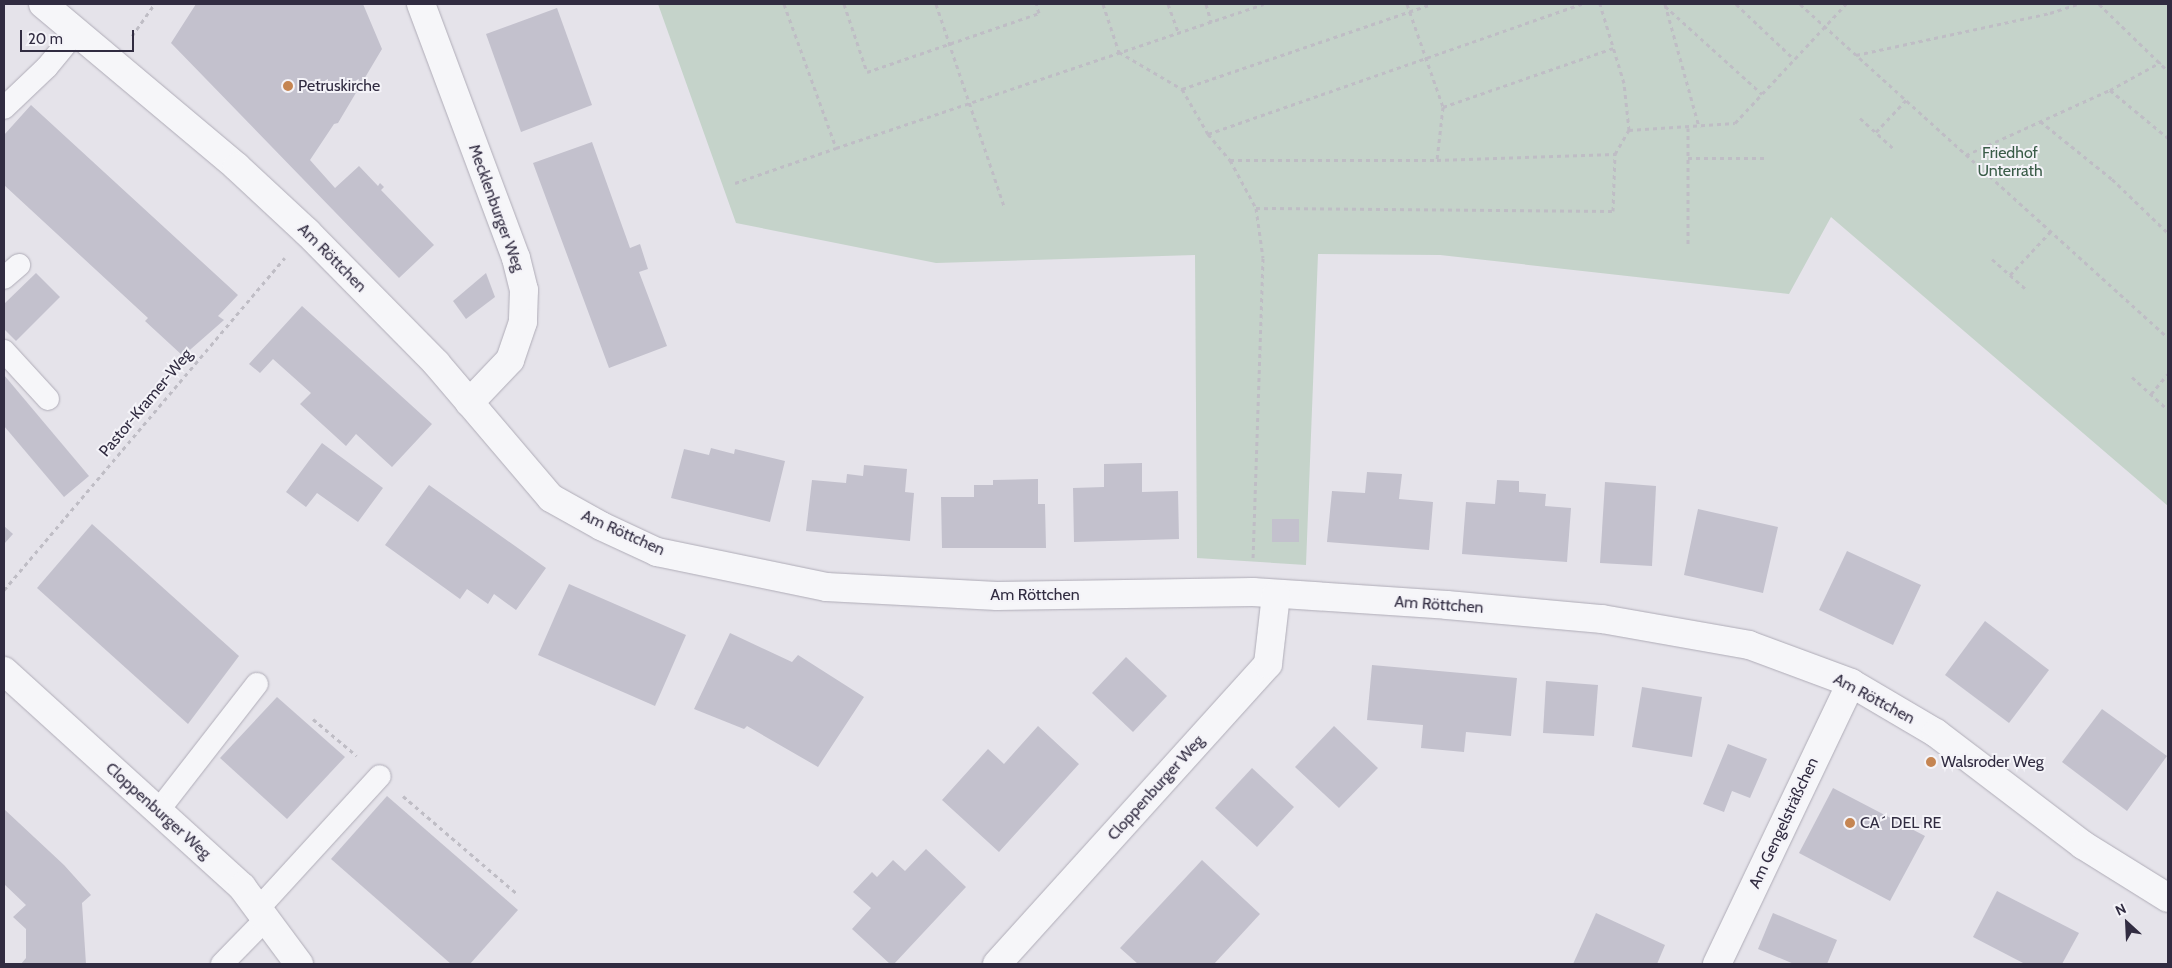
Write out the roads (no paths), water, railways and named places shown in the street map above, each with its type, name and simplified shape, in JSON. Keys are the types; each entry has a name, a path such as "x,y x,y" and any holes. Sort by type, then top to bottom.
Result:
{"street":[{"name":"Am Röttchen","path":"43,4 237,167 307,232 436,363 552,498 601,526 657,552 826,587 997,596 1276,594 1447,605 1602,619 1677,630 1749,645 1850,682 1941,737 2083,845 2168,898"},
{"name":"Mecklenburger Weg","path":"421,4 516,258 524,290 523,322 510,360 469,403"},
{"name":"Cloppenburger Weg","path":"996,964 1268,664 1276,594"},
{"name":"Cloppenburger Weg","path":"4,671 242,888 299,964"},
{"name":"Am Gengelsträßchen","path":"1717,964 1850,682"}],"lane":[{"path":"4,108 47,67 76,32"},
{"path":"4,351 48,399"},
{"path":"158,811 257,684"},
{"path":"222,964 380,776"}],"place":[{"name":"Petruskirche","path":"288,86"},
{"name":"Walsroder Weg","path":"1931,762"},
{"name":"CA´ DEL RE","path":"1850,823"}],"park label":[{"name":"Friedhof Unterrath","path":"2010,162"}]}
